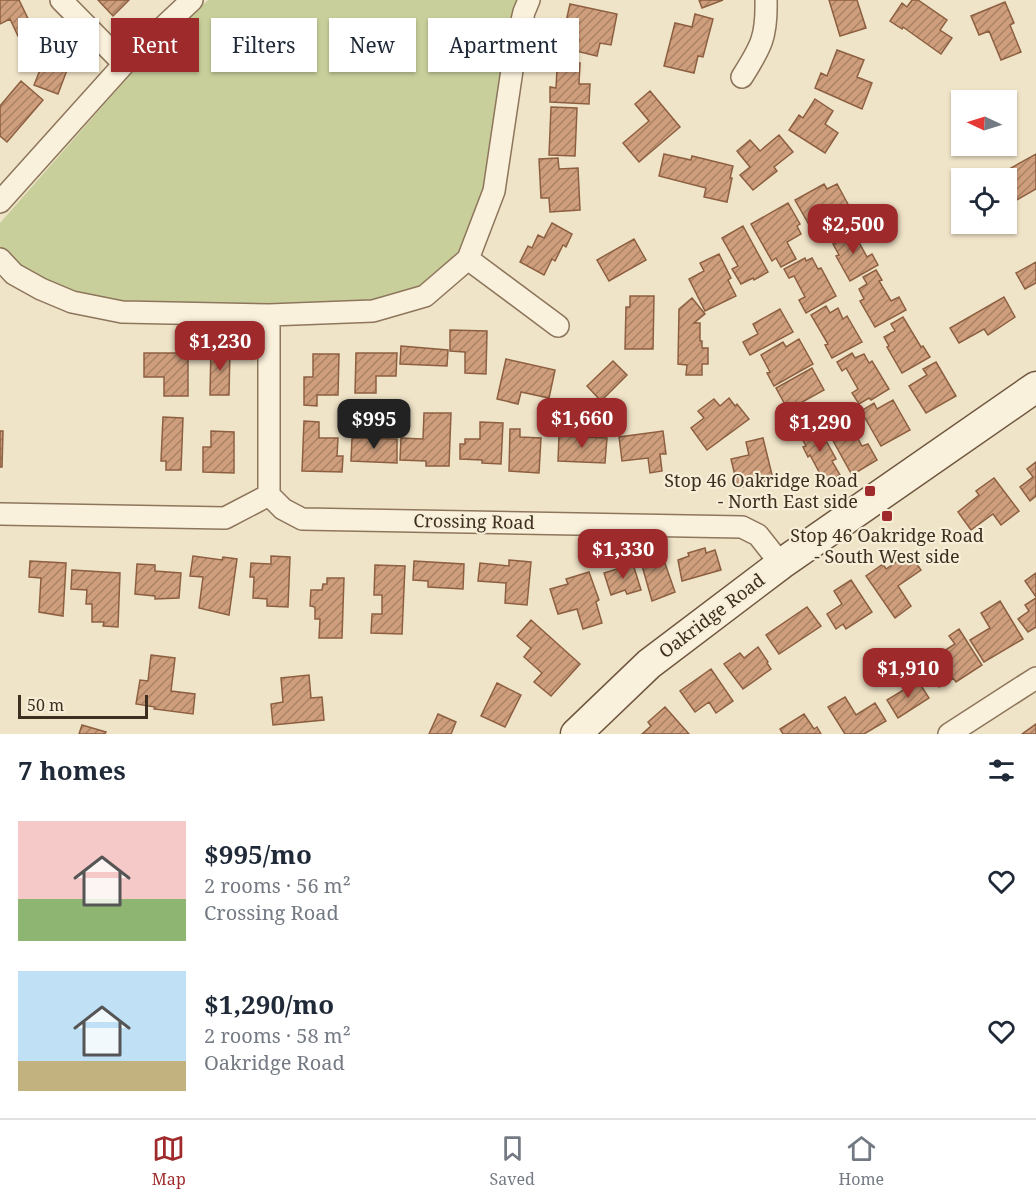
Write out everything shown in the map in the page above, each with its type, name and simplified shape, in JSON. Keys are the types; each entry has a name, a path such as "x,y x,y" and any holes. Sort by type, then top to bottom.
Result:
{"street":[{"path":"61,0 111,51"},
{"path":"173,18 192,0"},
{"path":"0,259 14,274 41,289 72,302 122,312 269,315 373,311 425,296 468,259 494,191 515,50 524,12 530,0"},
{"path":"742,77 761,47 767,21 766,0"},
{"path":"0,202 117,72"},
{"path":"468,259 558,326"},
{"path":"0,514 225,518 269,495 269,315"},
{"name":"Oakridge Road","path":"576,734 649,664 780,564 1036,387"},
{"name":"Crossing Road","path":"269,495 283,509 302,519 742,527 758,535 780,564"},
{"path":"949,734 1036,678"}],"green space":[{"path":"208,0 520,0 517,18 428,18 428,72 507,72 486,188 475,225 448,268 409,293 370,304 133,303 62,287 30,271 0,247 0,223 133,72 199,72 199,18 189,18"}],"building":[{"path":"0,0 19,0 28,18 18,18 18,36 10,19 0,24"},
{"path":"98,0 129,0 113,16"},
{"path":"699,0 723,0 702,8"},
{"path":"829,0 857,0 866,28 840,36"},
{"path":"912,0 918,0 947,20 940,30 952,38 941,54 903,27 902,29 890,21 902,3 907,7"},
{"path":"1005,2 1014,23 1010,25 1021,52 1001,60 989,31 979,35 971,16"},
{"path":"570,4 617,14 611,45 600,43 597,56 579,52 579,18 567,18"},
{"path":"695,14 713,19 703,57 698,56 694,73 664,66 675,23 692,27"},
{"path":"837,50 864,60 857,77 872,83 862,109 815,88 821,73 827,76"},
{"path":"580,63 579,84 590,84 589,104 550,102 550,87 556,88 557,72 579,72"},
{"path":"39,72 66,72 58,94 34,85"},
{"path":"21,81 43,100 7,142 0,136 0,106"},
{"path":"650,91 680,127 639,162 623,143 649,121 635,104"},
{"path":"815,99 833,111 825,124 838,133 825,153 789,130 799,115 803,118"},
{"path":"551,107 577,108 575,156 549,155"},
{"path":"779,135 793,152 774,167 777,171 753,190 740,175 750,167 737,151 750,140 760,151"},
{"path":"664,154 691,160 692,156 733,166 727,202 704,197 706,188 659,176"},
{"path":"1036,154 1036,189 1017,200 1017,168 1011,168"},
{"path":"558,158 559,169 578,168 580,210 550,212 549,198 541,198 539,159"},
{"path":"824,184 827,189 837,184 849,206 846,207 853,220 838,228 828,210 808,223 795,200"},
{"path":"788,203 800,224 797,226 801,234 787,242 796,259 781,267 776,258 772,261 751,224"},
{"path":"552,223 572,234 566,247 563,245 555,261 552,259 544,275 520,262 528,246 532,248 538,235 544,238"},
{"path":"853,225 858,233 855,235 867,257 872,254 878,265 850,281 836,256 839,255 833,244 843,238 839,233"},
{"path":"743,226 768,272 741,284 732,269 738,266 722,238"},
{"path":"634,239 646,260 609,281 597,260"},
{"path":"719,254 731,278 728,280 736,296 705,311 689,279 704,271 700,263"},
{"path":"805,258 806,261 812,258 818,269 821,268 836,296 806,313 799,300 805,297 794,276 789,278 784,269"},
{"path":"1036,262 1036,283 1025,289 1016,273"},
{"path":"876,270 882,280 879,281 891,301 899,297 906,310 875,327 860,301 864,299 859,289 867,284 863,277"},
{"path":"630,296 654,296 653,349 625,349 626,307 630,307"},
{"path":"1004,297 1015,317 988,335 984,329 959,343 950,328"},
{"path":"692,298 705,314 694,323 700,323 702,348 708,348 708,364 702,364 702,375 686,375 687,365 678,364 679,309"},
{"path":"826,306 830,313 838,308 843,319 847,316 862,342 832,358 825,345 828,344 811,315"},
{"path":"780,309 793,332 750,355 743,342 758,334 753,324"},
{"path":"903,317 921,347 923,346 930,357 902,373 884,337 895,331 891,324"},
{"path":"450,330 487,331 486,374 465,373 465,352 450,351"},
{"path":"799,339 813,364 774,386 761,355 783,342 786,347"},
{"path":"401,346 448,350 447,366 400,364"},
{"path":"211,348 230,348 229,395 210,395"},
{"path":"144,353 188,353 188,396 164,396 164,377 144,377"},
{"path":"356,353 397,353 396,376 376,376 376,393 355,393"},
{"path":"852,353 855,358 864,354 869,363 872,361 889,389 859,404 852,393 858,389 846,368 842,371 837,362"},
{"path":"313,354 339,354 338,395 317,395 317,406 304,405 304,377 313,377"},
{"path":"506,359 555,370 549,398 521,392 518,404 497,399"},
{"path":"613,361 627,375 601,401 587,386"},
{"path":"936,362 956,396 926,413 909,386 927,375 923,369"},
{"path":"812,368 824,390 788,410 776,388"},
{"path":"729,398 749,419 707,450 691,428 704,418 698,411 714,399 720,406"},
{"path":"893,400 910,430 881,446 861,411 874,403 877,409"},
{"path":"424,413 451,413 449,466 426,466 426,461 400,460 401,438 423,439"},
{"path":"163,417 183,418 181,470 166,470 166,461 161,461"},
{"path":"846,417 862,446 868,444 877,460 852,475 826,428"},
{"path":"304,421 319,422 319,438 338,438 337,456 343,456 342,472 302,471"},
{"path":"480,422 503,423 501,464 460,459 460,444 465,444 465,439 480,439"},
{"path":"817,424 836,459 832,461 840,475 825,483 810,455 808,457 803,447 806,446 799,433"},
{"path":"510,429 520,429 520,437 541,438 539,473 509,471"},
{"path":"0,431 3,431 2,467 0,467"},
{"path":"211,431 234,432 234,473 203,472 203,447 211,447"},
{"path":"663,431 666,454 660,454 662,471 650,473 648,458 622,461 619,437"},
{"path":"559,436 607,438 605,463 558,461"},
{"path":"352,438 397,439 397,463 351,461"},
{"path":"763,438 773,479 738,488 731,459 749,455 746,442"},
{"path":"1036,462 1036,496 1030,501 1020,487 1033,477 1027,469"},
{"path":"994,478 1019,511 1001,525 993,514 971,530 958,512 979,495 976,491"},
{"path":"705,548 706,553 715,550 721,570 682,581 678,560 689,556 688,553"},
{"path":"660,549 675,592 652,601 639,555"},
{"path":"909,553 921,570 898,586 911,606 895,618 866,576 883,564 886,569"},
{"path":"193,556 222,560 223,557 237,559 229,615 199,608 203,577 190,576"},
{"path":"271,556 290,557 288,607 267,606 267,599 253,598 254,577 250,577 251,563 271,564"},
{"path":"509,560 531,562 527,605 505,603 506,583 478,581 480,563 509,566"},
{"path":"30,561 66,563 63,616 39,612 41,578 29,577"},
{"path":"414,561 464,564 463,589 428,587 428,581 413,580"},
{"path":"137,564 155,565 155,571 181,573 179,598 155,599 155,596 135,594"},
{"path":"633,564 641,590 627,594 625,590 611,595 604,573"},
{"path":"375,565 405,566 402,634 371,633 372,614 382,614 382,595 374,595"},
{"path":"72,570 120,573 118,627 103,626 104,622 92,622 92,604 86,604 87,590 71,589"},
{"path":"589,572 599,600 596,602 602,623 583,629 577,609 558,614 550,589 568,584 566,579"},
{"path":"1036,573 1036,597 1025,581"},
{"path":"327,578 344,578 342,638 319,638 320,619 315,619 315,607 310,606 311,590 322,590 323,584 327,584"},
{"path":"851,580 872,612 846,629 843,624 836,629 827,614 842,604 834,591"},
{"path":"1036,598 1036,627 1028,632 1018,619 1029,611 1025,605"},
{"path":"1000,601 1023,639 984,662 970,640 990,628 981,613"},
{"path":"807,607 821,626 779,654 766,635"},
{"path":"531,620 580,664 551,696 534,682 542,673 524,657 531,648 517,636"},
{"path":"959,629 982,665 956,682 953,678 939,687 932,676 944,668 936,656 955,644 949,636"},
{"path":"758,647 771,669 743,689 724,664 740,653 744,658"},
{"path":"151,655 175,658 171,691 195,694 193,714 154,709 155,707 136,704 140,680 148,681"},
{"path":"711,669 733,701 716,713 709,702 695,712 680,691"},
{"path":"309,675 311,698 322,697 324,720 273,725 271,704 283,702 281,678"},
{"path":"918,681 929,698 898,718 887,700"},
{"path":"497,683 521,695 505,727 481,716"},
{"path":"845,697 856,715 875,703 886,721 864,734 845,734 828,707"},
{"path":"665,707 689,734 642,734 651,726 648,722"},
{"path":"438,714 456,722 451,734 429,734"},
{"path":"804,714 814,729 817,727 821,734 783,734 780,729"},
{"path":"1036,724 1036,734 1022,734"},
{"path":"82,725 106,732 105,734 79,734"}],"place":[{"name":"Stop 46 Oakridge Road - North East side","path":"870,491"},
{"name":"Stop 46 Oakridge Road - South West side","path":"887,516"}]}
